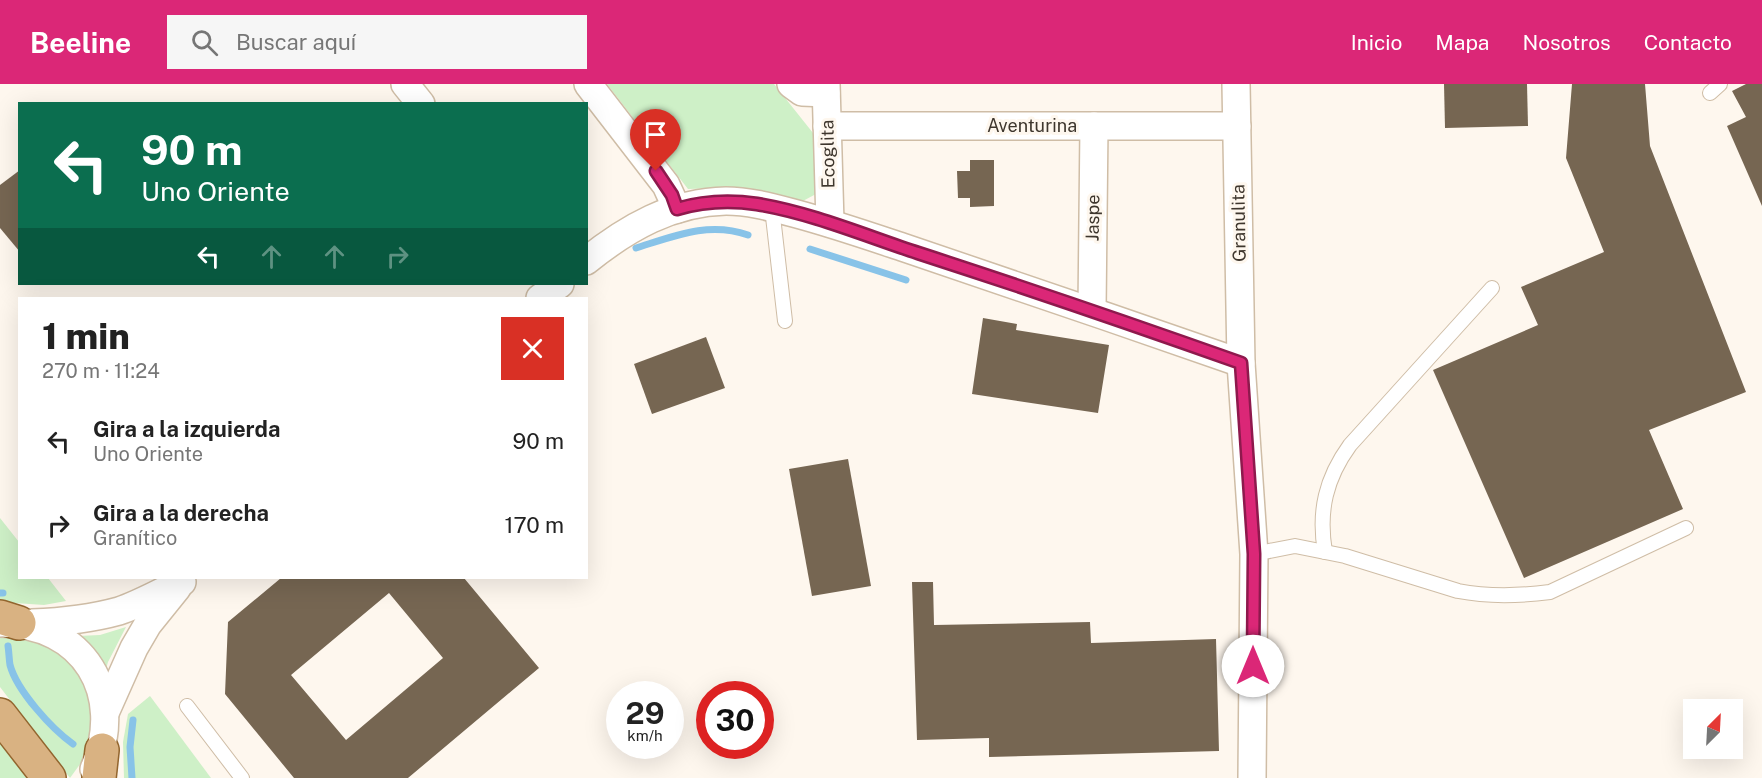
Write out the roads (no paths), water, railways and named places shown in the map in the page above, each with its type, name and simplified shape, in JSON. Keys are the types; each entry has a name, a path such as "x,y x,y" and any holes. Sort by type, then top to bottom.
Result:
{"main road":[{"path":"0,715 49,778"}],"street":[{"path":"405,84 419,102"},
{"path":"588,84 666,184 677,209"},
{"path":"791,84 802,92 826,88"},
{"name":"Granulita","path":"1236,84 1241,363 1254,554 1252,778"},
{"name":"Ecoglita","path":"826,88 830,223"},
{"name":"Aventurina","path":"827,126 1237,126"},
{"name":"Jaspe","path":"1092,310 1094,126"},
{"path":"588,259 642,222 677,209 728,201 772,208 830,223 1092,310 1241,363"},
{"path":"541,297 559,285"},
{"path":"6,621 63,622 91,618 121,610 185,580"},
{"path":"105,713 134,648 148,624 185,580"},
{"path":"6,621 41,628 61,639 78,653 92,671 101,691 105,713 105,732 96,769"}],"lane":[{"path":"772,208 785,321"},
{"path":"1325,552 1322,534 1324,499 1337,462 1492,288"},
{"path":"1254,554 1295,546 1325,552 1458,591 1486,595 1526,595 1550,592 1686,528"},
{"path":"187,706 242,778"}],"waterway":[{"path":"636,248 678,235 705,230 719,229 748,235"},
{"path":"810,249 906,280"},
{"path":"8,646 10,665 27,697 55,729 73,744"},
{"path":"132,778 130,747 133,720"}]}
